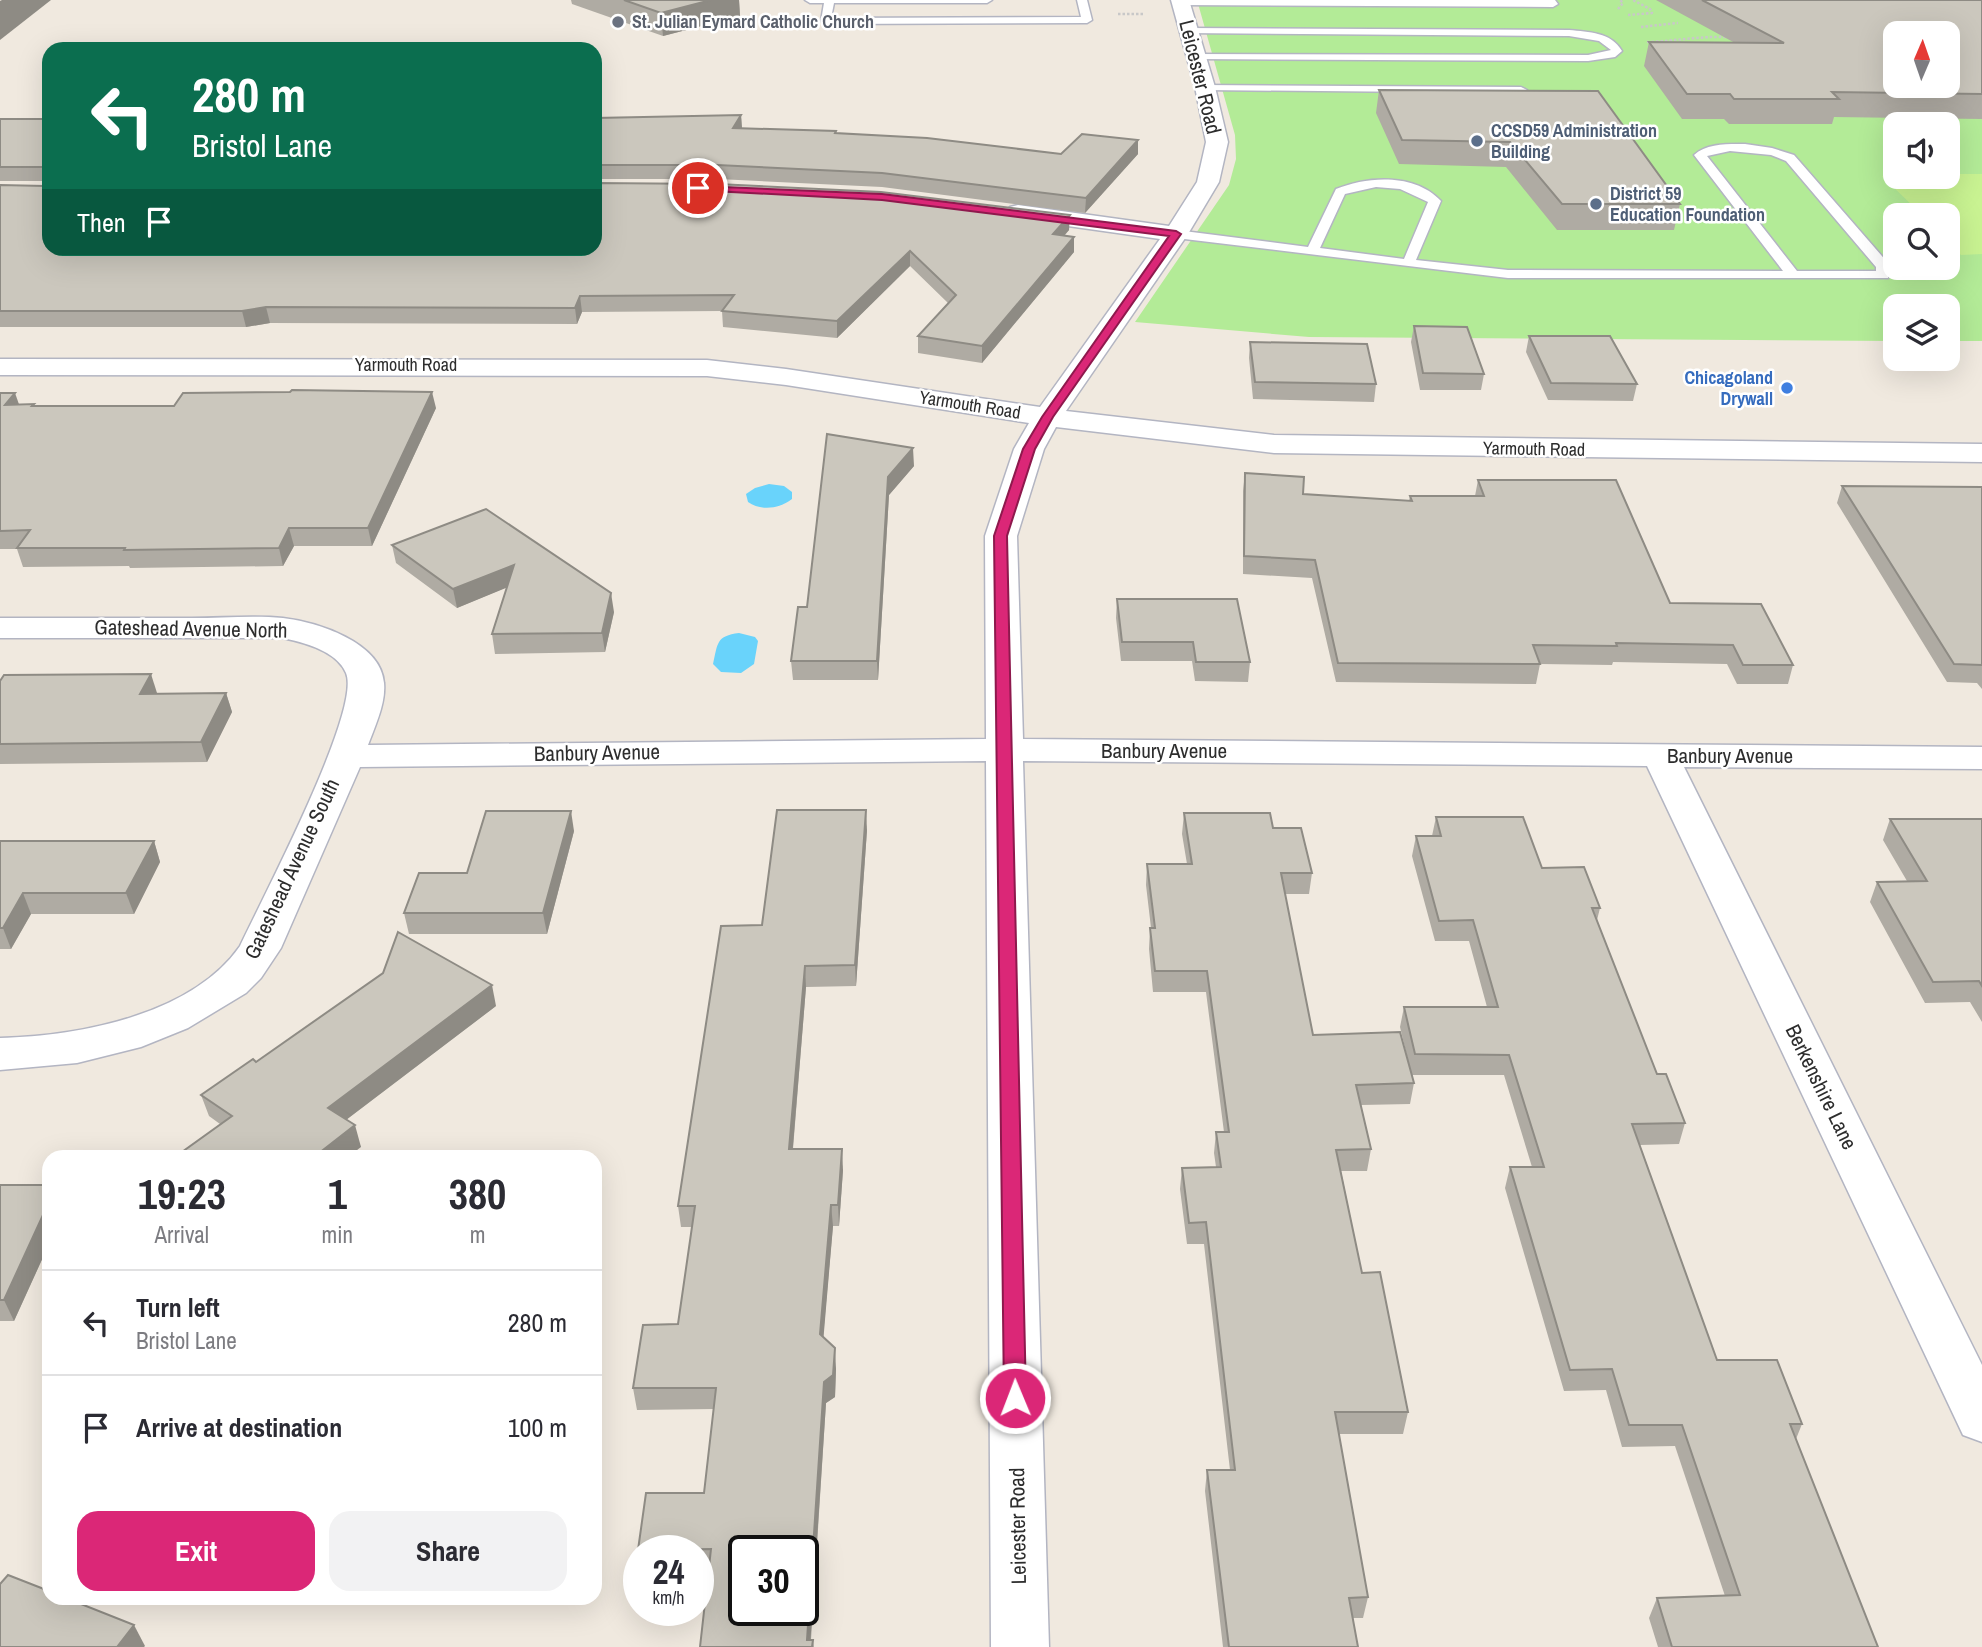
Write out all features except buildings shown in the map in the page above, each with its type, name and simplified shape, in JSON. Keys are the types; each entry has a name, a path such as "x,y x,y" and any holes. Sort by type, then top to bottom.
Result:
{"street":[{"name":"Leicester Road","path":"1020,1647 1000,536 1029,449 1047,417 1176,234 1208,183 1215,161 1217,142 1190,35"},
{"path":"993,209 1176,234"},
{"name":"Yarmouth Road","path":"0,367 601,365 707,368 786,377 1047,417 1234,441 1297,446 1982,453"},
{"name":"Gateshead Avenue North","path":"0,628 251,627 312,633 339,647 359,664 367,683 366,704 345,756"},
{"name":"Banbury Avenue","path":"345,756 1003,750 1982,758"},
{"name":"Berkenshire Lane","path":"1660,755 1982,1419"},
{"name":"Gateshead Avenue South","path":"0,1054 38,1054 90,1047 130,1036 165,1023 240,975 260,948 345,756"}],"lane":[{"path":"810,0 987,0"},
{"path":"829,0 826,21 1087,20 1082,0"},
{"path":"1190,35 1416,1 1553,4 1550,0"},
{"path":"1569,33 1605,39 1614,44 1617,51 1611,55 1588,58 1190,35 1569,33"},
{"path":"1190,35 1521,90"},
{"path":"1176,234 1508,274 1793,275 1883,275 1883,266 1785,154 1762,149 1704,151 1700,155 1793,275"},
{"path":"1312,252 1340,192 1363,185 1399,185 1416,189 1435,201 1408,264"}],"path":[{"path":"1620,0 1623,3 1618,10 1621,13 1652,13 1650,9 1633,0"}],"green space":[{"path":"1197,0 1982,0 1982,341 1960,341 1960,294 1883,294 1883,341 1309,337 1135,322 1229,185 1236,159 1235,135"},
{"path":"1960,174 1982,174 1982,254 1960,254 1960,203 1910,203 1895,189 1960,189"}],"water":[{"path":"769,484 784,486 792,492 792,499 770,508 748,502 746,494"},
{"path":"739,633 755,637 758,641 754,664 741,673 721,672 713,664 717,646 726,636"}],"place":[{"name":"St. Julian Eymard Catholic Church","path":"618,22"},
{"name":"CCSD59 Administration Building","path":"1477,141"},
{"name":"District 59 Education Foundation","path":"1596,204"},
{"name":"Chicagoland Drywall","path":"1787,388"}],"route":[{"path":"698,188 882,197 1176,234 1047,417 1029,449 1000,536 1015,1398"}]}
